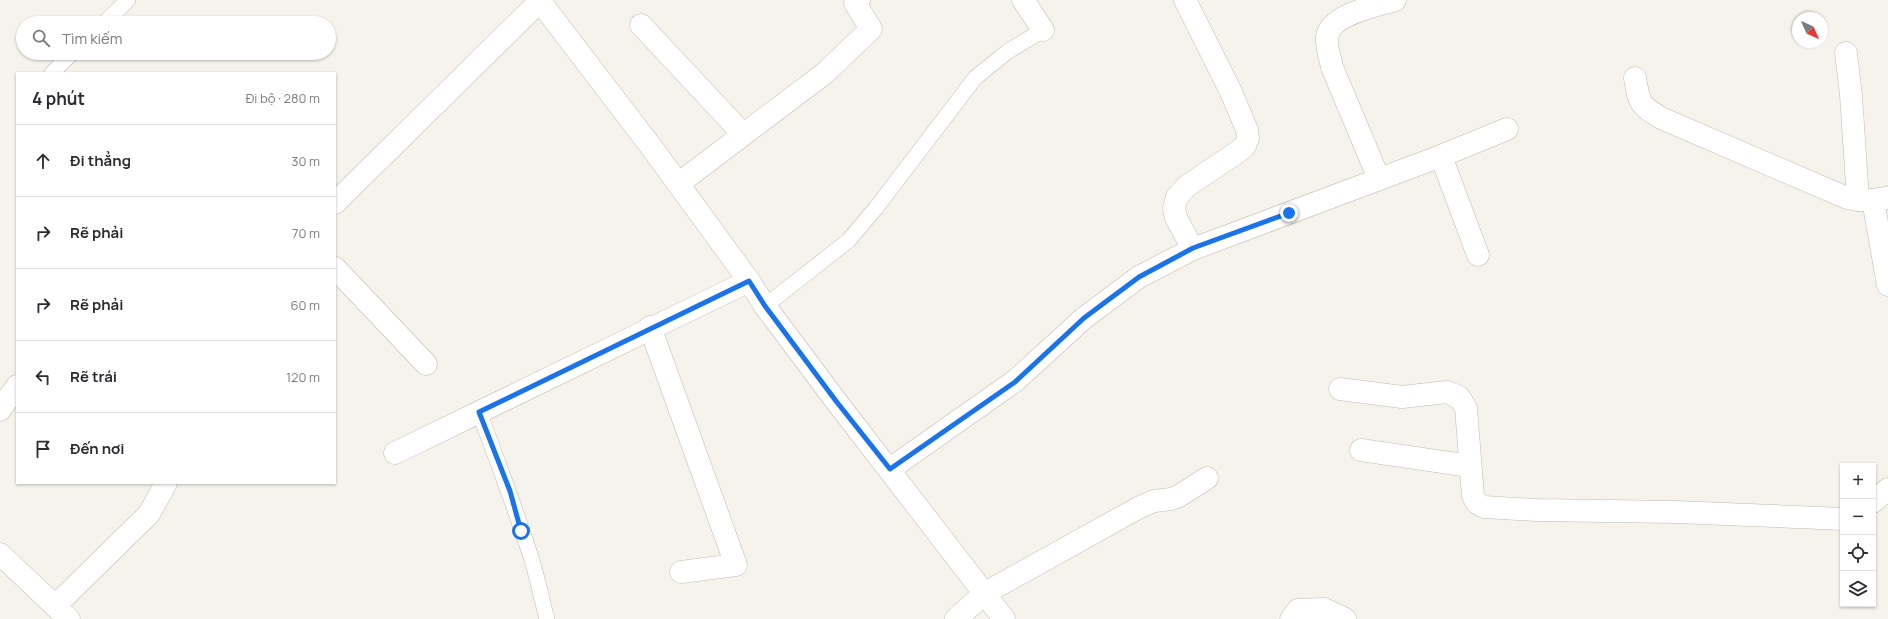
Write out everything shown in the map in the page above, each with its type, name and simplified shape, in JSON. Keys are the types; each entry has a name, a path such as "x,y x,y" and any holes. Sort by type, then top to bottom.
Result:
{"street":[{"path":"336,203 539,0 678,184 749,281 765,306 836,401 890,469 1004,619"},
{"path":"1023,0 1043,30"},
{"path":"1185,0 1231,92 1247,130 1248,138 1245,146 1239,151 1186,186 1177,197 1174,208 1176,218 1193,248"},
{"path":"1379,179 1332,67 1328,50 1328,35 1333,24 1347,16 1396,0"},
{"path":"678,184 825,73 871,29 855,1"},
{"path":"641,25 743,134"},
{"path":"1846,52 1851,95 1873,199 1888,285"},
{"path":"1635,78 1639,100 1646,110 1661,118 1847,198 1873,199"},
{"path":"890,469 1015,382 1084,318 1139,277 1193,248 1441,156 1507,129"},
{"path":"1441,156 1478,255"},
{"path":"336,269 426,364"},
{"path":"395,454 650,327 749,281"},
{"path":"650,327 736,565 681,572"},
{"path":"0,410 16,387"},
{"path":"1340,389 1402,397 1447,392 1459,397 1466,408 1473,496 1477,503 1484,507 1676,512 1840,519"},
{"path":"1361,450 1470,466"},
{"path":"956,619 985,593 1140,507 1154,501 1171,499 1179,496 1207,478"},
{"path":"0,554 62,612 149,514 165,484"},
{"path":"1876,499 1888,489"},
{"path":"1290,619 1298,610 1324,609 1345,619"}],"lane":[{"path":"111,16 128,0"},
{"path":"765,306 848,241 923,148 975,78 1007,52 1043,30"},
{"path":"53,72 65,60"},
{"path":"479,412 510,491 521,531 530,554 547,619"}],"route":[{"path":"521,531 510,491 479,412 650,327 749,281 765,306 836,401 890,469 1015,382 1084,318 1139,277 1193,248 1289,213"}]}
